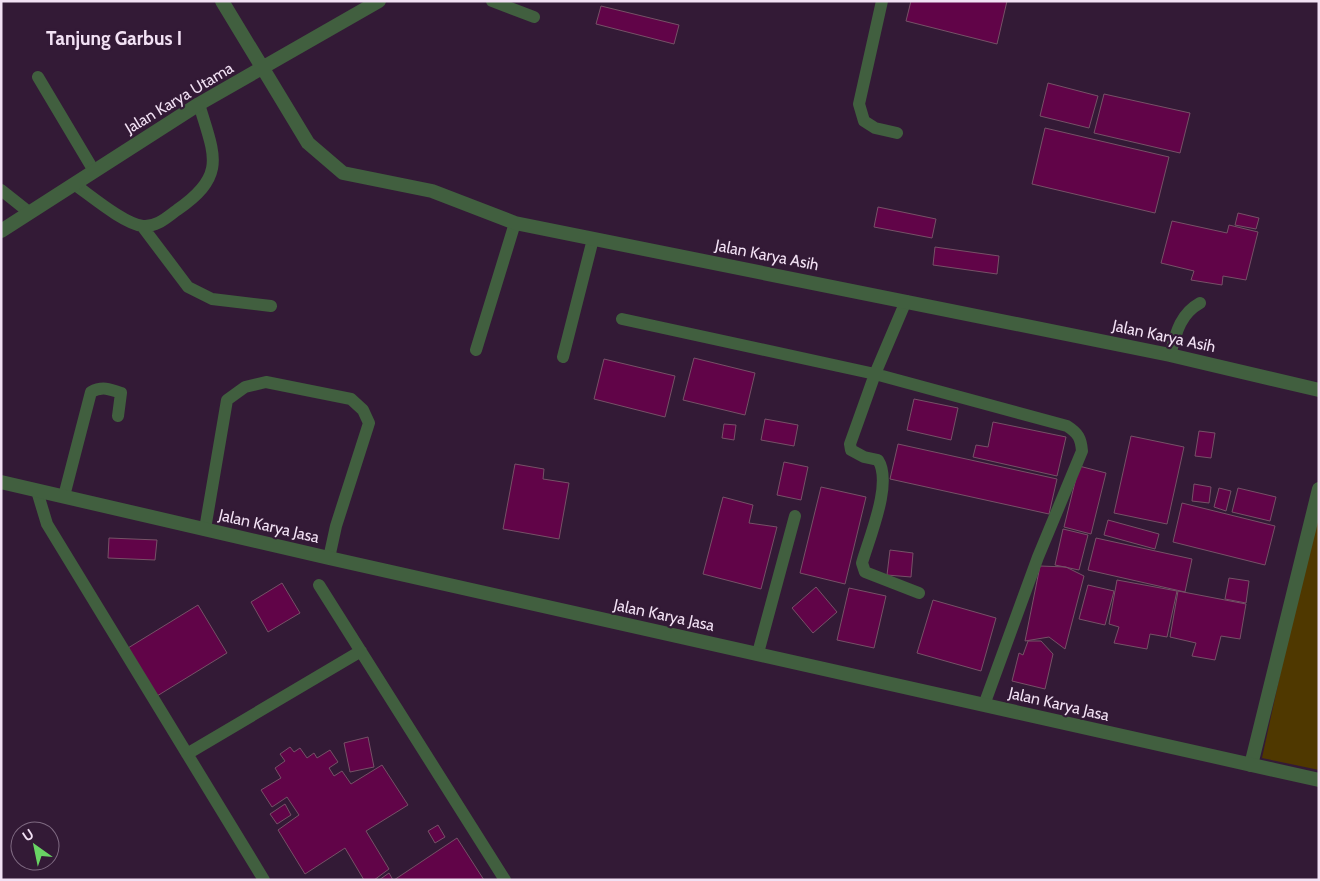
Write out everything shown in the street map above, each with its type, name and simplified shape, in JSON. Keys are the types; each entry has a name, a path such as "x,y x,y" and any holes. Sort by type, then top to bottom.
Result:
{"street":[{"name":"Jalan Karya Asih","path":"222,1 308,143 342,173 432,191 515,223 1170,355 1319,390"},
{"name":"Jalan Karya Utama","path":"1,231 199,104 379,1"},
{"name":"Jalan Karya Jasa","path":"1,482 328,558 1319,780"},
{"path":"1251,765 1319,489"}],"lane":[{"path":"492,1 534,17"},
{"path":"882,1 859,104 864,121 875,128 897,133"},
{"path":"38,77 94,170"},
{"path":"74,184 130,221 142,226 158,224 195,198 208,181 214,155 199,104"},
{"path":"1,190 30,213"},
{"path":"476,350 515,223"},
{"path":"142,226 188,287 212,299 271,306"},
{"path":"563,357 593,239"},
{"path":"906,301 875,374 850,444 851,450 864,457 878,460 883,467 882,493 862,563 865,572 919,593"},
{"path":"1170,355 1178,325 1188,310 1200,302"},
{"path":"622,319 875,374 1067,426 1081,439 1082,451 1038,557 984,705"},
{"path":"205,529 227,400 245,387 266,382 350,399 364,410 369,423 336,526 328,558"},
{"path":"64,496 91,392 98,388 106,388 121,393 118,416"},
{"path":"37,491 47,524 264,880"},
{"path":"758,653 795,516"},
{"path":"319,585 505,880"},
{"path":"187,754 361,651"}],"shaded area":[{"path":"1319,495 1319,770 1262,758"}],"building":[{"path":"911,1 1007,1 997,44 906,21"},
{"path":"601,6 679,25 674,44 596,24"},
{"path":"1048,83 1098,96 1089,128 1040,116"},
{"path":"1104,94 1190,113 1180,153 1094,133"},
{"path":"1045,128 1169,157 1155,213 1032,184"},
{"path":"878,207 936,219 932,238 874,227"},
{"path":"1238,213 1259,218 1256,229 1235,225"},
{"path":"1172,221 1227,233 1229,225 1258,232 1246,280 1223,276 1222,285 1191,280 1194,271 1161,263"},
{"path":"935,247 999,256 997,274 933,265"},
{"path":"694,358 755,373 745,415 683,400"},
{"path":"604,359 675,376 665,417 594,399"},
{"path":"914,399 958,408 951,440 907,430"},
{"path":"765,419 798,425 794,446 761,440"},
{"path":"993,422 1066,437 1057,476 973,457 976,445 988,447"},
{"path":"724,424 736,425 734,440 722,438"},
{"path":"1199,431 1215,433 1211,458 1195,456"},
{"path":"1131,436 1184,447 1167,524 1114,513"},
{"path":"898,444 1057,479 1049,514 890,479"},
{"path":"784,462 808,467 801,500 777,495"},
{"path":"515,464 544,469 543,479 569,483 559,539 503,529"},
{"path":"1079,466 1106,473 1091,534 1064,527"},
{"path":"1194,484 1211,487 1209,503 1192,501"},
{"path":"821,487 866,497 845,584 800,573"},
{"path":"1219,488 1231,491 1226,511 1214,507"},
{"path":"1238,488 1276,497 1270,521 1232,512"},
{"path":"723,497 753,505 749,523 777,527 761,589 703,574"},
{"path":"1182,503 1275,526 1265,565 1173,542"},
{"path":"1108,520 1159,534 1155,549 1104,535"},
{"path":"1063,529 1088,535 1079,570 1055,565"},
{"path":"109,538 157,540 155,560 108,558"},
{"path":"1096,538 1192,559 1185,592 1088,570"},
{"path":"890,550 913,553 911,577 887,575"},
{"path":"1040,566 1066,567 1084,576 1065,649 1049,637 1025,641"},
{"path":"1229,578 1249,581 1246,603 1225,599"},
{"path":"1117,580 1177,591 1167,637 1150,634 1147,649 1114,643 1119,627 1109,624"},
{"path":"282,583 300,613 268,632 251,602"},
{"path":"1088,585 1114,591 1105,625 1079,619"},
{"path":"816,587 837,612 813,633 792,608"},
{"path":"849,588 886,596 874,648 837,640"},
{"path":"1178,591 1246,604 1240,639 1221,636 1215,660 1192,656 1196,643 1170,637"},
{"path":"933,600 996,618 981,671 917,653"},
{"path":"198,605 227,653 157,696 128,648"},
{"path":"1028,641 1041,641 1053,654 1045,689 1012,681 1019,653 1023,655"},
{"path":"368,737 374,767 350,772 344,743"},
{"path":"290,747 294,752 300,748 307,758 314,753 317,758 330,750 338,762 329,768 334,776 342,771 351,784 382,765 408,805 366,831 389,869 374,880 364,880 345,848 305,874 278,830 299,815 287,797 272,807 261,790 281,778 275,768 285,761 280,754"},
{"path":"285,804 291,815 277,824 270,814"},
{"path":"438,825 445,837 435,843 428,831"},
{"path":"457,838 484,880 394,880"},
{"path":"389,873 393,880 379,880"}],"district":[{"name":"Tanjung Garbus I","path":"114,38"}]}
